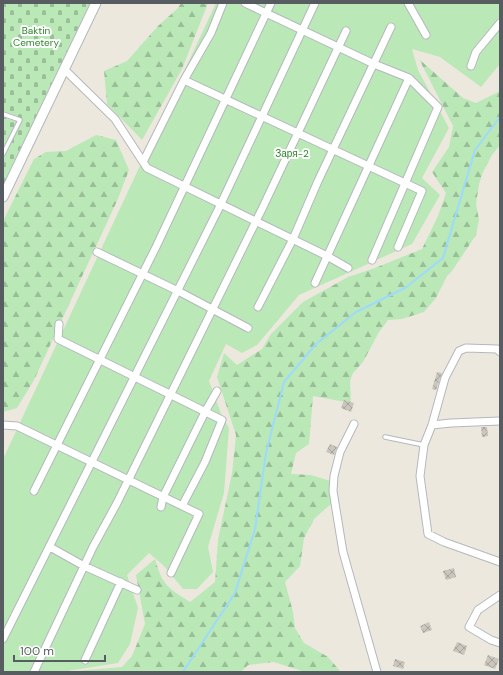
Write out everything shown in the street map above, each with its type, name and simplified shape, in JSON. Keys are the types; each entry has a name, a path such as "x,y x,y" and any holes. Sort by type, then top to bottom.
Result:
{"street":[{"path":"3,197 96,3"},
{"path":"143,162 184,80 211,33 223,3"},
{"path":"245,3 374,64 409,78 438,107 372,260"},
{"path":"34,491 142,274 271,3"},
{"path":"3,639 136,377 315,3"},
{"path":"408,3 426,35"},
{"path":"471,66 476,52 500,23"},
{"path":"258,306 293,239 332,150 391,27"},
{"path":"34,672 84,566 128,481 256,221 346,30"},
{"path":"64,70 115,119 147,168 293,239 348,268"},
{"path":"315,284 367,167 409,78"},
{"path":"184,80 367,167 422,191 398,247"},
{"path":"97,252 178,290 248,328"},
{"path":"59,324 58,340 100,359 222,420 205,462 182,506"},
{"path":"500,352 497,349 466,348 459,351 445,378 432,425 424,445 420,476 428,534 444,542 500,562"},
{"path":"161,507 163,497 217,391"},
{"path":"432,425 451,422 500,421"},
{"path":"354,424 340,452 334,476 333,491 343,552 377,672"},
{"path":"3,425 17,426 199,514 171,573"},
{"path":"50,547 84,566 137,590"},
{"path":"85,660 121,582"},
{"path":"500,595 478,610 469,627 491,640 500,643"}],"lane":[{"path":"3,114 20,120 4,149 3,154"},
{"path":"385,437 424,445"}],"green space":[{"name":"Baktin Cemetery","path":"3,3 90,3 3,187"},
{"path":"181,3 208,3 182,69 142,140 107,104 104,71 127,61 158,26 178,8"},
{"name":"Заря-2","path":"216,3 500,3 500,64 481,87 440,57 412,49 418,70 449,128 422,178 440,195 412,244 299,295 257,345 242,353 226,344 209,381 222,416 229,428 224,493 208,547 213,572 197,589 183,589 163,565 149,553 127,575 138,608 130,644 118,663 61,672 3,672 3,459"},
{"path":"419,59 463,98 476,103 500,91 500,145 492,155 483,172 479,184 476,204 479,220 476,235 447,276 436,298 424,312 402,319 388,320 379,332 363,362 353,373 350,381 351,403 313,396 309,444 296,453 291,474 311,475 337,483 332,503 314,519 304,538 300,566 285,582 293,612 295,628 304,643 328,657 341,672 305,672 274,662 248,665 241,672 64,672 122,667 132,656 145,624 136,575 155,559 161,575 167,585 190,602 215,582 218,540 232,473 236,435 217,377 224,353 237,365 262,349 271,334 303,302 348,277 422,249 438,216 446,193 432,172 449,147 453,126"},
{"path":"96,135 116,140 129,170 117,201 34,380 17,408 3,412 3,221 34,159 46,152 66,151"}],"building":[{"path":"437,372 442,373 436,390 432,389"},
{"path":"344,400 354,403 351,412 341,408"},
{"path":"481,427 487,427 488,436 482,437"},
{"path":"330,444 337,447 334,455 326,452"},
{"path":"454,568 456,577 446,580 443,571"},
{"path":"429,622 432,630 423,633 420,626"},
{"path":"457,642 467,646 464,655 453,651"},
{"path":"488,655 499,659 495,669 484,665"},
{"path":"395,659 405,662 403,669 393,666"}],"waterway":[{"path":"183,672 235,593 255,529 266,453 284,382 316,344 356,312 405,288 443,258 475,150 500,117"}]}
